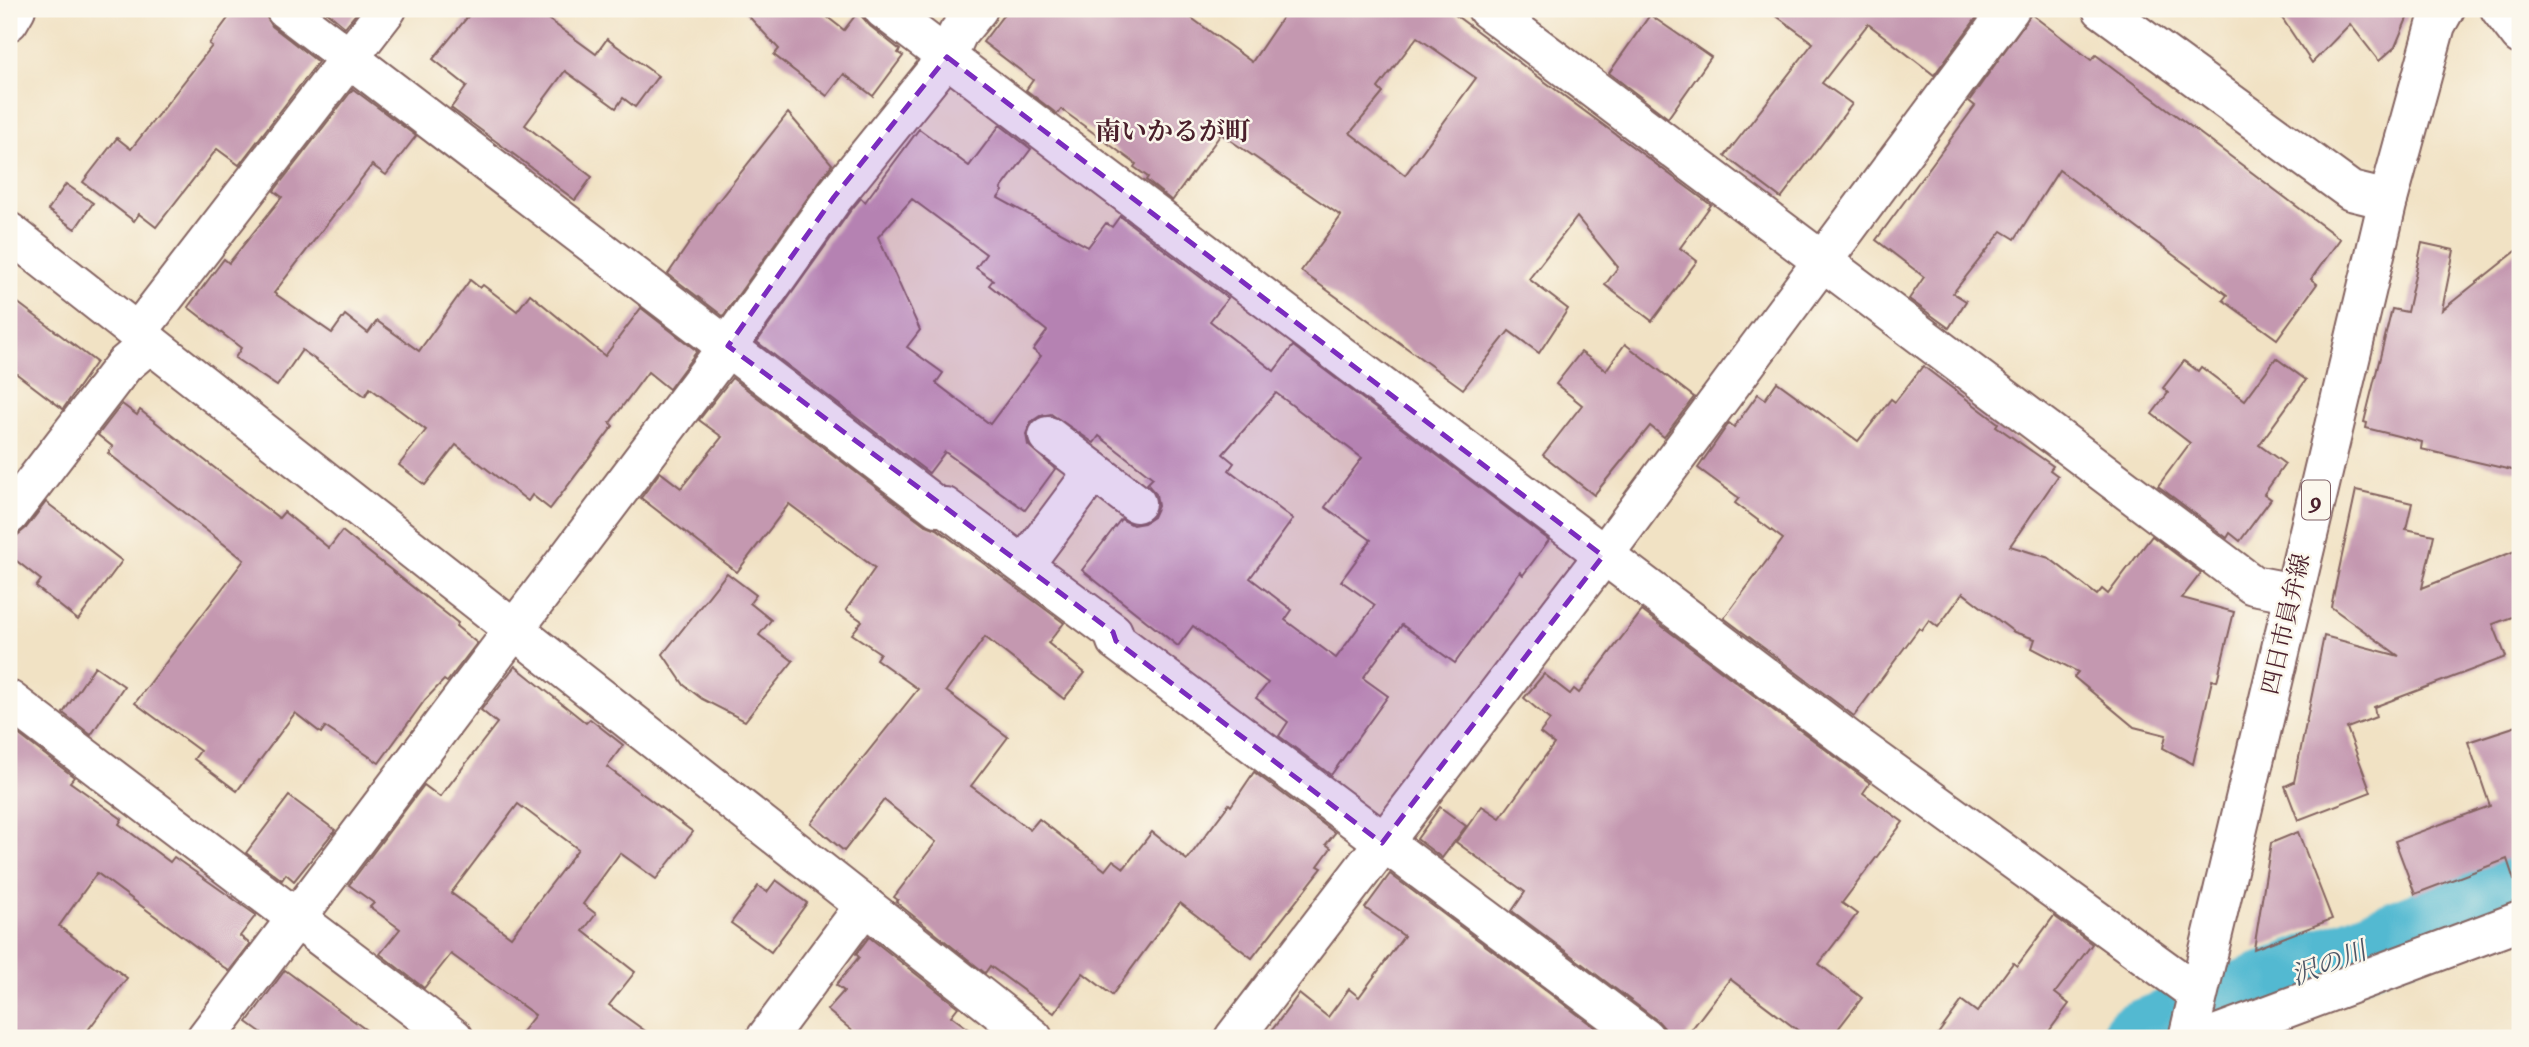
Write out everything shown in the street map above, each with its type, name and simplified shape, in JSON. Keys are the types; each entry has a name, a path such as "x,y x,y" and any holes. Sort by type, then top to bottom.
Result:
{"street":[{"path":"9,21 16,9"},
{"path":"285,9 937,507 945,507 1024,565 1113,632 1116,641 1645,1038"},
{"path":"9,515 124,365 387,9"},
{"path":"883,9 1603,556 1854,744 2198,994"},
{"path":"206,1038 728,346 834,197 947,57 958,33 978,9"},
{"path":"1487,9 2253,585 2294,593"},
{"path":"1234,1038 1603,556 2010,9"},
{"path":"2102,9 2351,191 2388,200"},
{"name":"四日市員弁線","path":"2188,1038 2388,200 2436,25 2445,9"},
{"path":"2500,9 2520,35"},
{"path":"9,232 516,628 1033,1038"},
{"path":"1048,436 1136,503"},
{"path":"1024,565 1094,471"},
{"path":"9,701 294,920 454,1038"},
{"path":"766,1038 864,905"},
{"path":"2207,1038 2520,921"}],"highlighted area":[{"path":"947,57 1603,556 1382,843 1116,641 1113,632 728,346 834,197"}],"building":[{"path":"235,9 264,9 272,26 318,62 239,165 217,149 156,227 139,214 134,221 83,182 117,138 131,149 212,46 209,44"},
{"path":"323,9 360,9 345,27"},
{"path":"474,9 534,9 596,54 607,39 658,76 635,107 623,98 616,108 565,71 525,125 592,177 575,200 451,108 467,86 433,59"},
{"path":"742,9 817,9 844,30 858,12 870,26 900,50 898,53 903,56 873,96 844,74 827,96 774,55 779,49"},
{"path":"1008,9 1179,9 1252,62 1288,9 1447,9 1711,205 1680,248 1697,261 1652,321 1605,285 1618,267 1577,217 1529,279 1568,309 1539,353 1509,331 1463,389 1301,271 1341,216 1221,134 1172,201 1146,180 1148,177 1134,167 1136,164 1061,109 1057,114 1026,90 1033,80 983,42","holes":["1417,37 1476,78 1405,175 1350,133 1383,93 1378,88"]},
{"path":"1767,9 1983,9 1934,75 1868,24 1822,83 1852,104 1781,198 1725,156 1813,43"},
{"path":"2276,9 2411,9 2395,47 2379,61 2350,24 2312,63"},
{"path":"2031,14 2091,60 2096,55 2340,239 2311,279 2317,284 2277,339 2223,300 2227,295 2059,170 2015,239 2002,231 1953,293 1966,301 1949,328 1909,299 1924,277 1876,240 1975,106 1969,101"},
{"path":"1650,15 1711,57 1668,118 1609,73"},
{"path":"353,89 416,136 386,175 372,165 274,293 332,333 345,315 368,333 377,321 419,351 470,280 480,288 483,285 517,311 530,294 605,356 641,308 697,351 669,389 648,372 610,423 613,426 550,509 532,495 528,501 456,445 425,485 399,465 426,430 370,388 365,396 302,350 277,386 235,358 241,348 188,307 224,259 229,263 282,197 274,191"},
{"path":"788,113 832,164 723,316 668,274 716,204"},
{"path":"1000,125 1031,149 1001,189 1003,191 998,198 1088,247 1106,223 1112,227 1120,216 1228,298 1210,321 1274,371 1293,346 1549,540 1523,575 1520,572 1455,663 1402,625 1363,678 1388,696 1331,775 1279,736 1288,722 1256,698 1268,683 1193,626 1178,646 1082,570 1121,519 1133,525 1144,523 1153,517 1158,506 1156,494 1147,484 1153,478 1099,436 1094,443 1051,414 1040,416 1031,422 1026,434 1028,445 1055,469 1025,510 945,452 929,473 757,342 851,210 861,198 865,202 919,129 969,166","holes":["912,199 986,254 976,268 993,280 989,285 1047,331 1033,350 1041,356 990,424 936,383 943,373 907,347 920,330 878,237","1276,393 1362,458 1325,507 1371,540 1341,581 1375,605 1336,658 1285,620 1292,610 1250,578 1293,519 1229,470 1234,463 1223,454"]},
{"path":"66,184 93,203 75,229 48,210"},
{"path":"2422,243 2454,250 2442,310 2520,248 2520,472 2421,449 2422,442 2366,428 2367,423 2364,422 2392,309 2407,312"},
{"path":"9,296 96,362 63,409 9,368"},
{"path":"1625,344 1694,397 1664,437 1650,426 1594,495 1543,455 1582,405 1556,384 1581,352 1606,370"},
{"path":"2276,358 2306,380 2259,445 2285,464 2264,494 2271,499 2240,541 2230,533 2227,538 2158,486 2190,443 2152,414 2168,393 2163,388 2184,361 2198,371 2201,367 2245,400"},
{"path":"1923,366 1998,423 1996,426 2053,466 2050,470 2058,476 2010,546 2049,558 2097,595 2102,589 2108,594 2152,536 2201,573 2182,598 2234,612 2217,681 2212,680 2193,764 2163,748 2166,735 2134,727 2074,677 2078,672 2032,648 2035,639 2014,632 1963,593 1938,627 1929,620 1922,630 1919,628 1854,716 1724,618 1783,539 1735,503 1739,498 1698,468 1729,423 1734,427 1758,394 1765,399 1777,382 1858,441 1891,399 1895,402"},
{"path":"732,378 924,524 937,529 1064,623 1048,643 1085,673 1064,699 985,637 946,691 1008,737 971,786 1030,830 1039,819 1105,870 1113,860 1124,868 1152,832 1187,860 1229,804 1231,806 1254,772 1335,833 1326,844 1331,848 1318,866 1322,868 1252,958 1180,903 1112,995 1083,973 1054,1013 990,966 985,973 896,902 898,900 894,897 936,842 884,800 844,851 811,823 918,689 876,659 880,653 852,634 862,621 846,610 875,568 789,504 737,572 641,498 660,472 681,488 722,437 699,420"},
{"path":"122,404 137,415 140,410 279,518 284,512 329,548 342,531 458,623 456,626 477,643 447,682 444,680 425,700 379,763 325,727 321,733 295,713 237,791 194,759 200,751 135,703 244,560 108,453 113,447 98,435"},
{"path":"2356,490 2412,503 2406,529 2434,535 2422,588 2520,549 2520,614 2493,624 2506,657 2374,707 2376,717 2347,728 2371,792 2298,820 2285,786 2294,782 2324,636 2399,656 2331,607"},
{"path":"46,502 122,561 78,620 36,587 41,580 9,555 9,542 26,528"},
{"path":"727,573 756,595 750,603 771,620 759,635 793,661 745,721 702,699 684,685 663,654"},
{"path":"1642,611 1870,783 1863,793 1903,822 1842,903 1857,914 1819,964 1862,998 1831,1038 1808,1038 1730,979 1685,1038 1666,1038 1665,1029 1658,1021 1512,911 1525,892 1456,842 1482,806 1500,818 1554,744 1540,733 1550,720 1524,698 1544,674 1570,694 1574,689 1579,693"},
{"path":"95,666 124,686 91,735 63,713"},
{"path":"515,666 586,723 590,719 623,745 607,767 693,832 656,879 620,853 583,904 596,914 583,931 635,972 609,1005 655,1038 517,1038 535,1015 451,954 424,988 380,954 400,929 370,907 374,903 349,885 424,785 440,797 497,723 481,710","holes":["518,804 578,849 511,937 451,893"]},
{"path":"2520,725 2520,879 2514,880 2507,859 2415,894 2395,841 2490,806 2468,742"},
{"path":"9,727 74,777 70,782 122,819 119,824 170,862 174,857 256,915 240,936 250,944 229,971 97,873 59,926 127,978 82,1038 9,1038"},
{"path":"289,796 335,830 294,881 286,874 282,880 246,853"},
{"path":"1440,807 1466,826 1442,858 1417,839"},
{"path":"2298,832 2332,919 2254,949 2271,843"},
{"path":"1390,874 1609,1038 1266,1038 1299,994 1328,1017 1349,989 1359,997 1404,936 1365,908"},
{"path":"776,880 807,903 771,952 731,923 758,886 767,892"},
{"path":"2054,916 2092,944 2055,993 2069,1004 2044,1038 1935,1038 1962,1001 1977,1012 2013,963 2017,966"},
{"path":"869,937 958,1007 951,1016 981,1038 861,1038 827,1010 844,991 836,985 859,957 856,954"},
{"path":"285,970 377,1038 269,1038 247,1022"}],"waterway":[{"name":"沢の川","path":"2138,1038 2520,890"}],"district":[{"name":"南いかるが町","path":"1173,132"}]}
